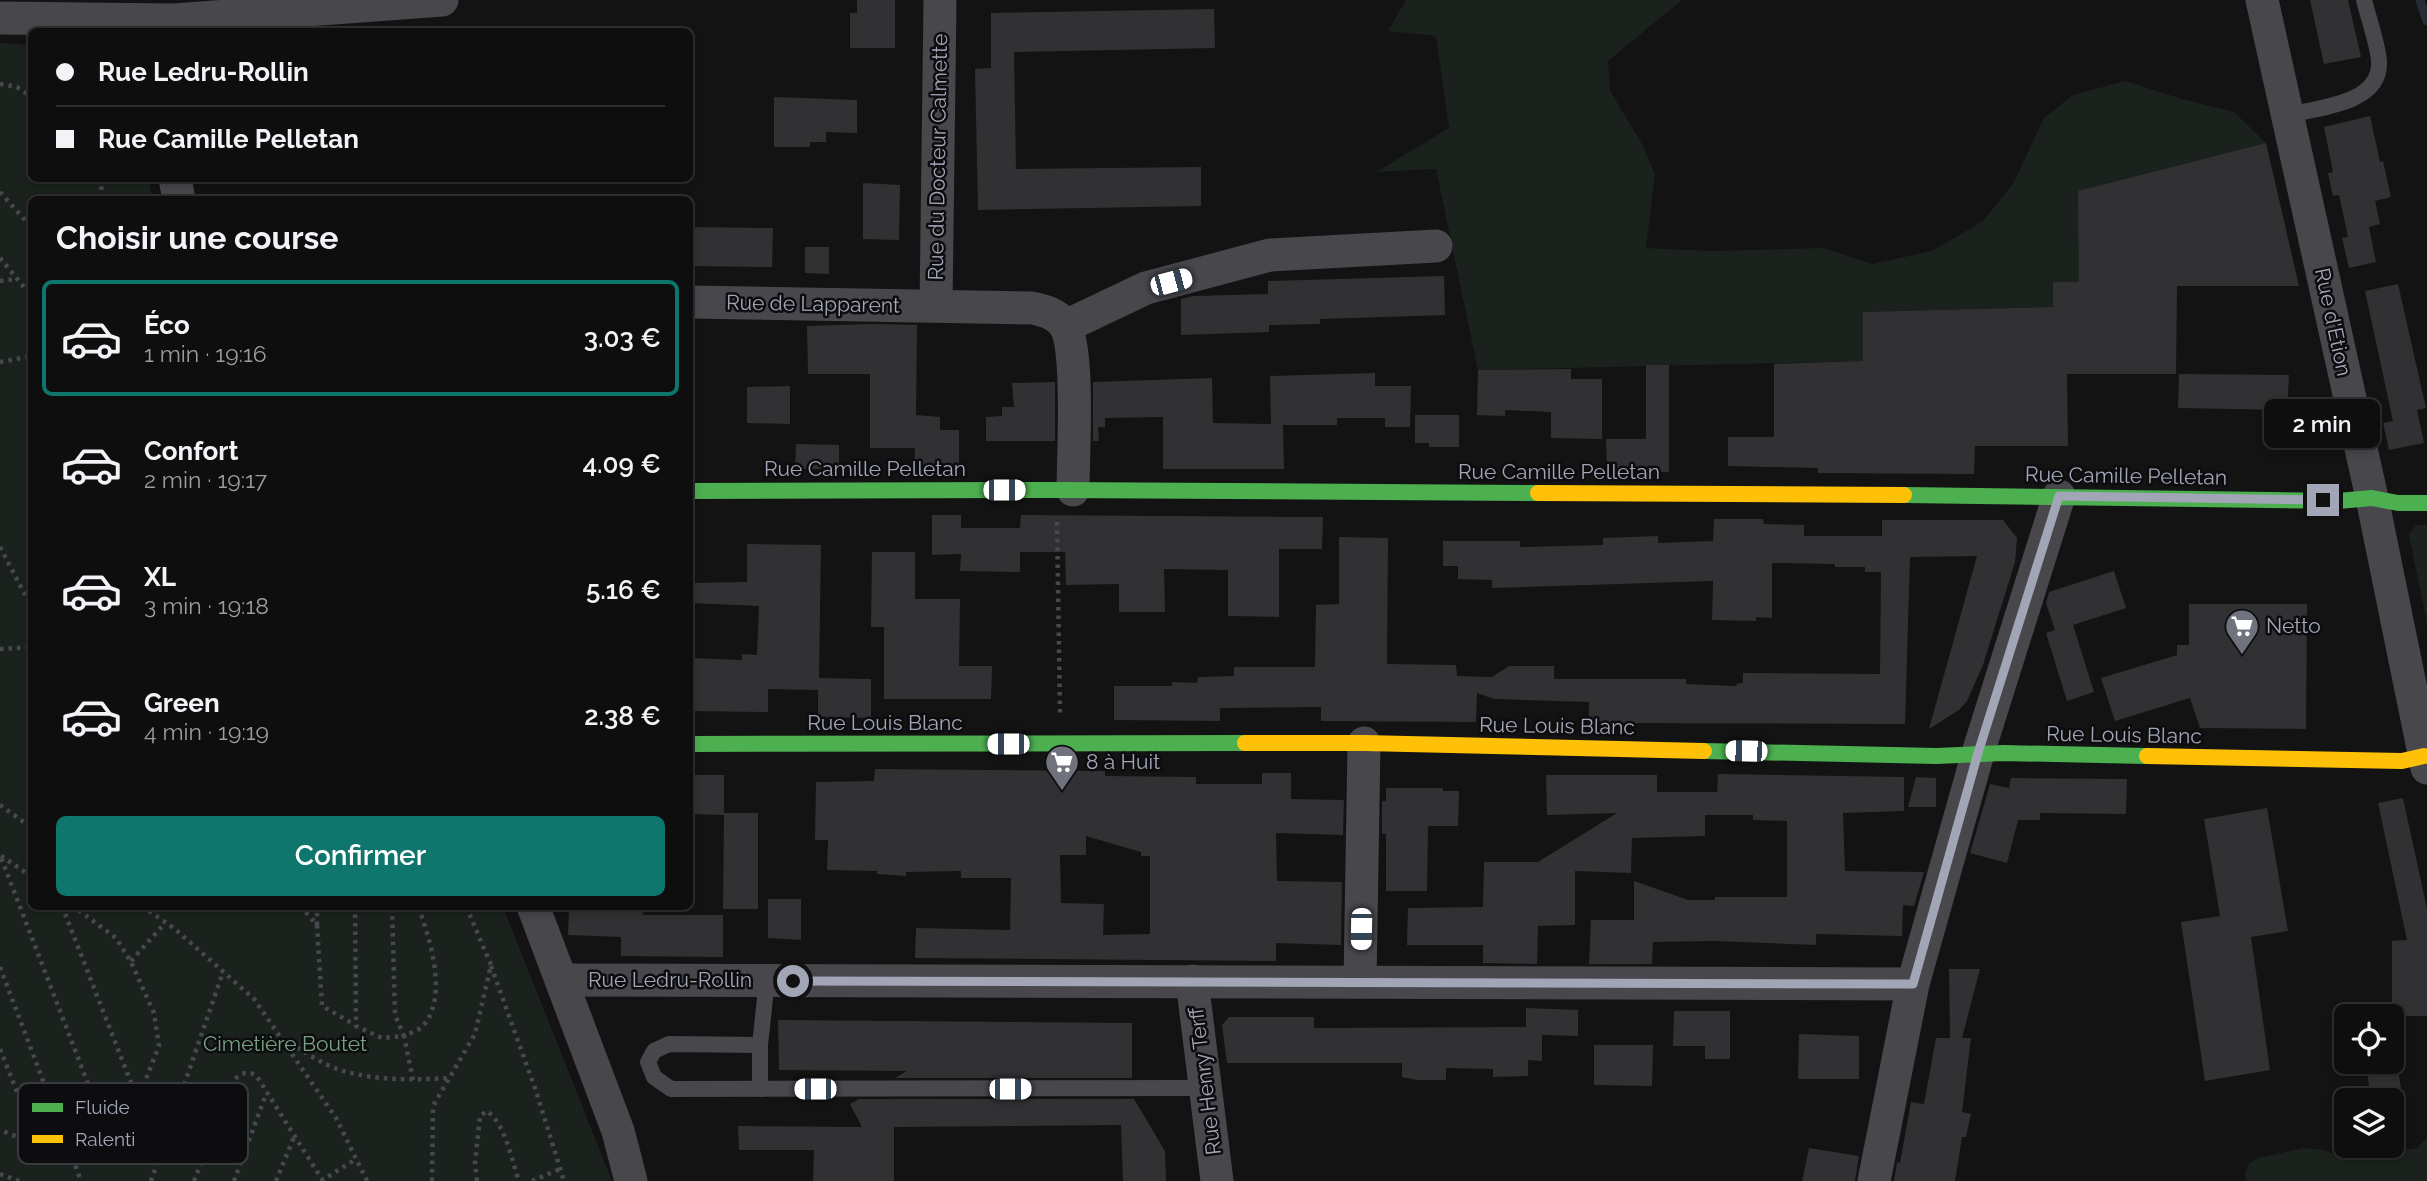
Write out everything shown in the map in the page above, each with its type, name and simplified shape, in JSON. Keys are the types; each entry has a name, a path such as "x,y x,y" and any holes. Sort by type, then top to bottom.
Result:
{"street":[{"path":"0,18 143,18 442,0"},
{"name":"Rue du Docteur Calmette","path":"940,0 936,306 1031,308 1053,314 1066,326"},
{"name":"Rue d'Etion","path":"2262,0 2372,498 2425,762"},
{"path":"1065,490 1074,366 1072,344 1066,326 1146,288 1269,255 1436,246"},
{"name":"Rue de Lapparent","path":"693,302 936,306"},
{"name":"Rue Camille Pelletan","path":"693,491 1065,490 2059,496 2338,501 2372,498 2398,503 2427,503"},
{"path":"1874,1181 1913,984 1978,753 2059,496"},
{"path":"1360,982 1364,743"},
{"name":"Rue Louis Blanc","path":"693,744 1364,743 1937,756 1978,753 2425,762"},
{"path":"535,910 618,1131 631,1181"},
{"name":"Rue Ledru-Rollin","path":"561,980 1913,984"},
{"name":"Rue Henry Terff","path":"1192,981 1217,1181"}],"lane":[{"path":"2288,115 2354,99 2374,83 2379,64 2364,0"},
{"path":"760,1089 760,1045 767,981"},
{"path":"760,1045 670,1044 654,1051 648,1062 654,1077 671,1089 1205,1088"}],"path":[{"path":"0,85 18,87 28,94"},
{"path":"0,192 28,224"},
{"path":"0,258 24,287 28,288"},
{"path":"0,281 17,279"},
{"path":"0,362 28,357"},
{"path":"1061,744 1065,490"},
{"path":"0,547 28,600"},
{"path":"0,649 28,647"},
{"path":"0,805 28,825"},
{"path":"28,874 0,855 88,1083"},
{"path":"64,910 132,1083"},
{"path":"78,910 116,938 131,962 154,1013 159,1046 144,1083"},
{"path":"147,910 254,999 336,1118 367,1181"},
{"path":"304,910 317,925"},
{"path":"317,910 322,1006 382,1038 404,1037 423,1027 437,997 430,939 419,910"},
{"path":"355,910 356,1026"},
{"path":"392,910 395,1015 404,1037 413,1080"},
{"path":"468,910 491,965 536,1091 564,1181"},
{"path":"131,962 165,923"},
{"path":"432,1181 433,1106 475,1034 491,965"},
{"path":"0,967 44,1083"},
{"path":"185,1083 223,972"},
{"path":"282,1039 339,1070 380,1078 449,1078"},
{"path":"0,1049 18,1094"},
{"path":"233,1083 241,1073 248,1072 256,1076 322,1181 356,1159"},
{"path":"248,1142 267,1093"},
{"path":"477,1181 475,1163 480,1116 487,1111 494,1116 502,1132 519,1181"},
{"path":"0,1130 18,1137"},
{"path":"276,1181 294,1136"},
{"path":"75,1164 81,1181"},
{"path":"151,1181 157,1164"},
{"path":"194,1181 201,1164"},
{"path":"233,1181 240,1164"},
{"path":"532,1181 560,1170"},
{"path":"4,1177 19,1181"}],"green space":[{"path":"1406,0 1682,0 1608,61 1610,91 1642,144 1655,174 1646,248 1712,251 1823,248 1872,264 1932,251 1983,221 2013,184 2044,118 2073,95 2125,81 2234,112 2266,143 2079,191 2079,282 2053,283 2053,307 1864,312 1863,361 1478,370 1436,169 1376,172 1449,128 1436,36 1388,31"},
{"name":"Cimetière Boutet","path":"0,43 28,45 28,182 149,182 152,196 28,196 28,910 504,910 612,1181 0,1181"},
{"path":"2416,525 2427,525 2427,623 2409,535"},
{"path":"2427,1138 2427,1181 2246,1181 2245,1174 2249,1164 2258,1158 2304,1148 2323,1150 2334,1154 2334,1158 2404,1158 2404,1150 2417,1148"}],"building":[{"path":"857,0 895,0 895,48 850,48 850,13 857,13"},
{"path":"2310,0 2348,0 2361,57 2324,64"},
{"path":"1214,9 1215,48 1014,52 1016,169 1201,167 1201,206 978,210 975,69 991,68 991,13"},
{"path":"774,97 857,100 857,133 826,132 826,142 810,142 810,147 774,147"},
{"path":"2370,116 2391,197 2375,201 2380,224 2369,227 2376,262 2349,268 2342,238 2348,237 2339,195 2333,196 2328,173 2333,172 2324,127"},
{"path":"2266,143 2299,286 2177,286 2176,374 2067,374 2068,446 1975,446 1974,474 1818,473 1818,468 1728,466 1728,437 1774,437 1774,364 1863,361 1863,312 2053,307 2053,282 2079,282 2078,191"},
{"path":"863,183 900,185 899,240 863,239"},
{"path":"693,227 773,228 772,267 693,266"},
{"path":"805,247 829,247 829,274 805,273"},
{"path":"1444,276 1445,315 1320,319 1320,324 1269,325 1269,332 1181,335 1181,299 1193,296 1268,294 1268,281"},
{"path":"2398,284 2426,408 2417,410 2424,443 2389,450 2383,423 2393,421 2365,291"},
{"path":"917,325 916,415 940,417 940,430 959,430 959,468 914,469 915,448 870,448 870,374 808,374 807,326"},
{"path":"1646,365 1669,365 1669,472 1607,471 1606,439 1646,439"},
{"path":"1571,369 1571,379 1602,379 1602,439 1551,438 1551,412 1505,410 1505,416 1477,415 1478,370"},
{"path":"1375,373 1375,386 1411,386 1410,427 1385,427 1385,418 1337,418 1337,425 1283,425 1284,469 1163,469 1163,417 1105,418 1105,427 1098,427 1099,441 1093,441 1093,382 1212,378 1213,423 1271,424 1270,376"},
{"path":"2179,374 2289,375 2287,410 2178,408"},
{"path":"1055,382 1055,441 986,441 986,417 1002,416 1002,407 1014,407 1012,383"},
{"path":"790,386 790,424 747,423 747,387"},
{"path":"1415,415 1459,415 1459,447 1429,447 1429,443 1415,443"},
{"path":"796,444 839,445 839,469 795,469"},
{"path":"932,515 961,515 961,528 1020,528 1021,515 1323,517 1322,549 1279,549 1279,617 1228,616 1228,570 1164,569 1165,612 1119,612 1119,584 1066,585 1065,552 1020,552 1020,572 960,571 961,554 932,555"},
{"path":"1714,519 1763,519 1764,524 1804,525 1804,536 1882,536 1882,520 2003,520 2017,538 2015,562 1983,665 1967,701 1959,710 1929,729 1977,556 1910,557 1905,724 1589,723 1589,702 1494,699 1477,693 1476,722 1321,721 1321,707 1220,708 1220,721 1114,720 1114,686 1197,683 1198,677 1234,676 1234,667 1315,667 1316,605 1339,604 1339,537 1388,538 1387,664 1456,665 1457,676 1492,677 1509,666 1554,666 1554,679 1686,679 1686,684 1737,686 1736,684 1743,683 1743,673 1880,674 1881,572 1865,572 1865,567 1772,563 1772,618 1756,617 1756,621 1712,620 1713,581 1492,588 1492,580 1458,579 1458,566 1443,566 1443,541 1520,541 1520,547 1603,545 1603,538 1658,536 1658,543 1713,541"},
{"path":"747,544 821,545 819,678 871,679 871,718 818,717 818,690 768,689 768,712 693,711 693,658 742,660 742,654 757,655 759,606 693,603 693,583 747,582"},
{"path":"872,552 915,552 915,599 960,599 959,666 992,666 991,699 884,699 884,627 871,627"},
{"path":"2114,571 2126,608 2073,625 2094,692 2067,701 2046,633 2055,630 2046,603 2049,592"},
{"name":"Netto","path":"2189,604 2307,604 2306,729 2200,728 2190,698 2115,721 2101,678 2177,655 2177,645 2189,645"},
{"path":"875,769 1105,771 1105,776 1196,777 1196,784 1262,784 1262,773 1291,773 1291,799 1344,800 1343,835 1276,833 1277,881 1342,882 1341,945 1276,943 1276,961 915,958 916,928 1010,930 1011,878 961,878 961,871 906,872 906,876 877,874 877,871 827,870 828,840 815,840 816,782 874,781","holes":["1086,836 1141,852 1141,856 1150,856 1150,934 1103,935 1104,904 1061,903 1060,855 1086,855"]},
{"path":"1718,774 1904,777 1904,811 1843,813 1845,871 1924,872 1914,906 1903,905 1902,936 1816,934 1816,945 1714,941 1653,942 1652,964 1589,964 1591,920 1634,920 1634,881 1688,900 1715,900 1715,897 1787,897 1787,821 1753,820 1753,815 1705,815 1705,836 1632,838 1631,873 1575,871 1575,925 1538,926 1537,964 1483,963 1483,945 1407,945 1408,908 1483,907 1484,862 1538,862 1617,813 1547,815 1546,775 1657,775 1657,792 1717,792"},
{"path":"693,775 724,775 724,815 693,814"},
{"path":"1916,777 1936,778 1936,807 1908,807"},
{"path":"2011,778 2127,779 2126,814 2040,813 2040,820 2018,820 2007,863 1970,853 1990,784 2009,788"},
{"path":"1386,788 1443,788 1443,791 1459,791 1458,826 1428,826 1427,891 1386,891 1386,834 1382,834 1382,801 1386,801"},
{"path":"2403,798 2427,909 2427,1016 2404,1016 2404,1004 2392,1004 2392,941 2407,940 2378,803"},
{"path":"2267,808 2288,931 2251,937 2270,1070 2205,1081 2181,922 2220,916 2204,819"},
{"path":"724,813 758,813 758,909 723,909"},
{"path":"768,899 801,899 801,940 768,938"},
{"path":"643,910 643,915 723,915 723,957 621,956 621,937 568,935 569,911"},
{"path":"1949,969 1980,969 1962,1038 1971,1038 1962,1112 1971,1114 1966,1137 1962,1137 1955,1181 1894,1181 1911,1102 1924,1104 1936,1038 1950,1038"},
{"path":"1526,1008 1578,1010 1578,1036 1542,1035 1542,1061 1528,1060 1528,1076 1493,1077 1493,1069 1446,1068 1446,1080 1417,1080 1402,1077 1402,1063 1227,1063 1222,1025 1229,1017 1314,1017 1314,1028 1526,1027"},
{"path":"1674,1011 1730,1011 1730,1059 1705,1059 1705,1046 1673,1046"},
{"path":"778,1020 1132,1023 1132,1078 895,1078 907,1071 779,1070"},
{"path":"1799,1034 1859,1036 1859,1079 1798,1079"},
{"path":"1594,1045 1653,1045 1652,1086 1594,1085"},
{"path":"2368,1074 2399,1074 2401,1088 2369,1088"},
{"path":"859,1099 1134,1099 1165,1151 1166,1181 1123,1181 1121,1125 894,1127 894,1181 813,1181 814,1150 739,1150 738,1126 862,1127 850,1104"},
{"path":"1809,1148 1859,1156 1855,1181 1802,1181"}],"waterway":[{"path":"2420,0 2427,21"}],"traffic: fast":[{"path":"693,491 1538,493"},
{"path":"1904,495 2338,501 2372,498 2398,503 2427,503"},
{"path":"693,744 1245,743"},
{"path":"1704,751 1937,756 2003,753 2147,756"}],"traffic: slow":[{"path":"1538,493 1904,495"},
{"path":"1245,743 1704,751"},
{"path":"2147,756 2402,761 2424,756"}],"place":[{"name":"Netto","path":"2242,656"},
{"name":"8 à Huit","path":"1062,792"}],"route":[{"path":"793,981 1913,984 1978,753 2059,496 2323,500"}]}
